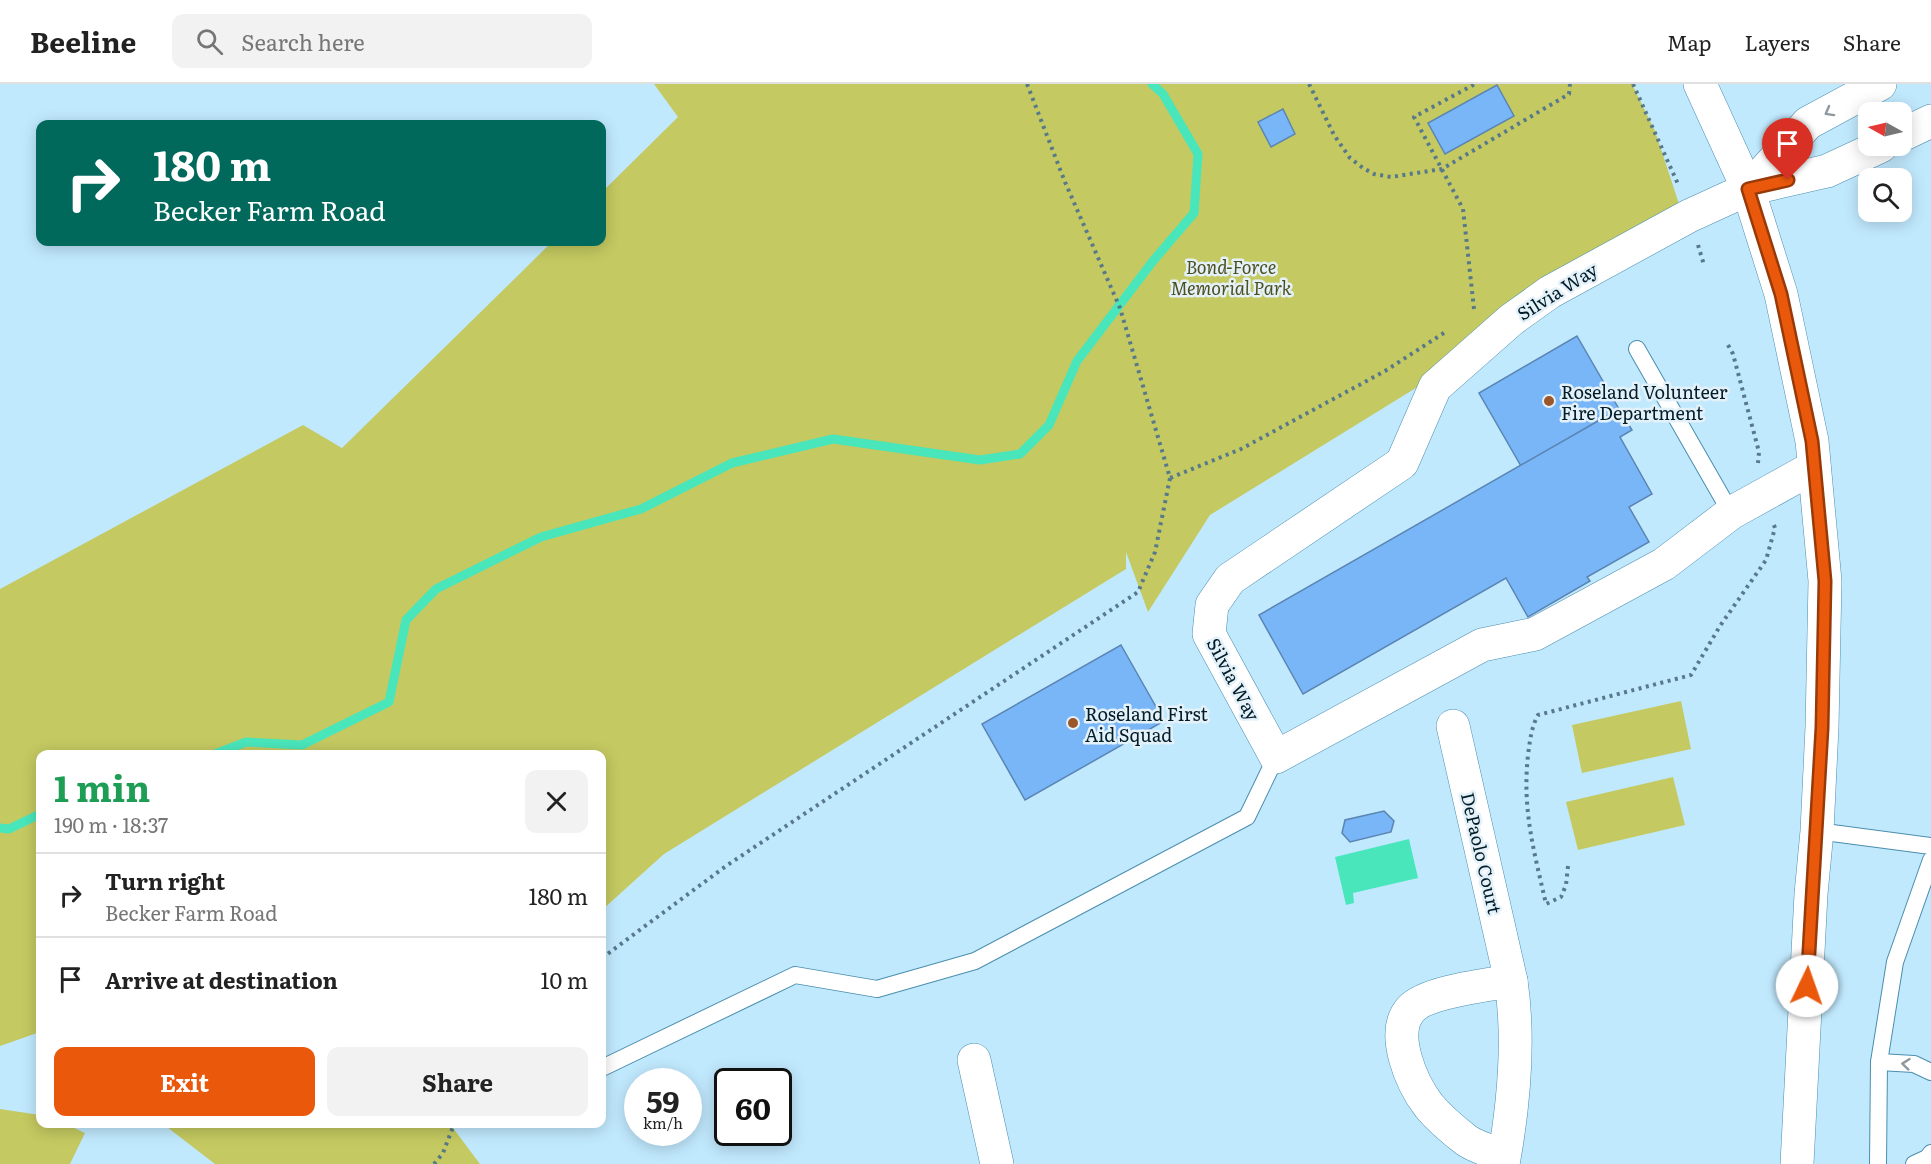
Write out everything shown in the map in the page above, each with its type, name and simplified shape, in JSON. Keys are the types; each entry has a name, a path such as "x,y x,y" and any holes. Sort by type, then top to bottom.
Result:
{"street":[{"path":"1700,84 1748,189 1781,294 1812,441 1825,581 1822,728 1797,1164"},
{"path":"1748,189 1808,123 1880,84"},
{"path":"1912,130 1931,121"},
{"path":"1748,189 1827,171 1859,156"},
{"name":"Silvia Way","path":"1276,757 1209,634 1212,605 1230,579 1402,463 1435,387 1511,320 1550,292 1689,216 1748,189"},
{"path":"1276,757 1482,645 1535,634 1664,564 1731,513 1814,467"},
{"name":"DePaolo Court","path":"1453,726 1511,981 1516,1012 1517,1045 1510,1118 1503,1160 1469,1142 1442,1120 1428,1104 1410,1074 1402,1045 1403,1025 1410,1009 1427,997 1511,981"},
{"path":"974,1060 997,1164"}],"lane":[{"path":"1637,350 1731,513"},
{"path":"606,1066 795,975 878,989 975,961 1247,817 1276,757"},
{"path":"1817,831 1931,846"},
{"path":"1878,1164 1879,1062 1895,962 1931,860"},
{"path":"1879,1062 1914,1064 1931,1072"},
{"path":"1914,1164 1927,1158 1931,1153"}],"path":[{"path":"606,955 726,866 1138,592 1155,552 1170,478 1120,308 1065,182 1027,84"},
{"path":"1309,84 1334,135 1350,158 1374,174 1391,177 1442,169 1569,94 1570,84"},
{"path":"1475,84 1414,117 1463,209 1475,313"},
{"path":"1633,84 1678,184"},
{"path":"1698,245 1704,265"},
{"path":"1170,478 1240,449 1385,371 1455,326"},
{"path":"1568,866 1566,885 1561,897 1546,904 1526,814 1526,778 1532,726 1538,715 1691,675 1720,626 1766,560 1775,528 1758,463 1759,452 1733,354 1728,345"},
{"path":"434,1164 443,1153 452,1128"}],"green space":[{"name":"Bond-Force Memorial Park","path":"654,84 1632,84 1655,131 1685,222 1210,515 1148,612 1126,552 1126,569 664,854 606,906 606,750 36,750 36,1033 0,1046 0,589 303,425 342,448 548,246 606,246 606,188 678,117"},
{"path":"1681,701 1691,749 1582,773 1572,725"},
{"path":"1673,777 1685,825 1578,850 1566,802"},
{"path":"0,1109 36,1114 36,1128 74,1128 85,1133 70,1164 0,1164"},
{"path":"168,1128 453,1128 480,1164 215,1164"}],"shaded area":[{"path":"1409,839 1418,878 1353,893 1354,903 1346,905 1335,857"}],"building":[{"path":"1497,85 1514,116 1445,154 1428,123"},
{"path":"1283,109 1295,134 1271,147 1258,122"},
{"name":"Roseland Volunteer Fire Department","path":"1577,336 1619,409 1521,466 1479,393"},
{"path":"1619,409 1632,430 1620,437 1652,494 1629,507 1649,542 1587,577 1590,581 1528,617 1506,578 1303,694 1259,615"},
{"name":"Roseland First Aid Squad","path":"1121,645 1164,721 1025,800 982,724"},
{"path":"1384,811 1394,821 1391,832 1350,842 1342,833 1345,820"}],"waterway":[{"path":"225,750 246,742 302,745 389,702 406,620 436,589 541,537 641,509 732,463 833,439 980,460 1020,454 1049,425 1077,361 1153,261 1194,213 1198,154 1163,94 1152,84"},
{"path":"0,828 9,829 36,816"}],"place":[{"name":"Roseland Volunteer Fire Department","path":"1549,401"},
{"name":"Roseland First Aid Squad","path":"1073,723"}],"route":[{"path":"1788,180 1748,189 1781,294 1812,441 1825,581 1822,728 1807,986"}]}
